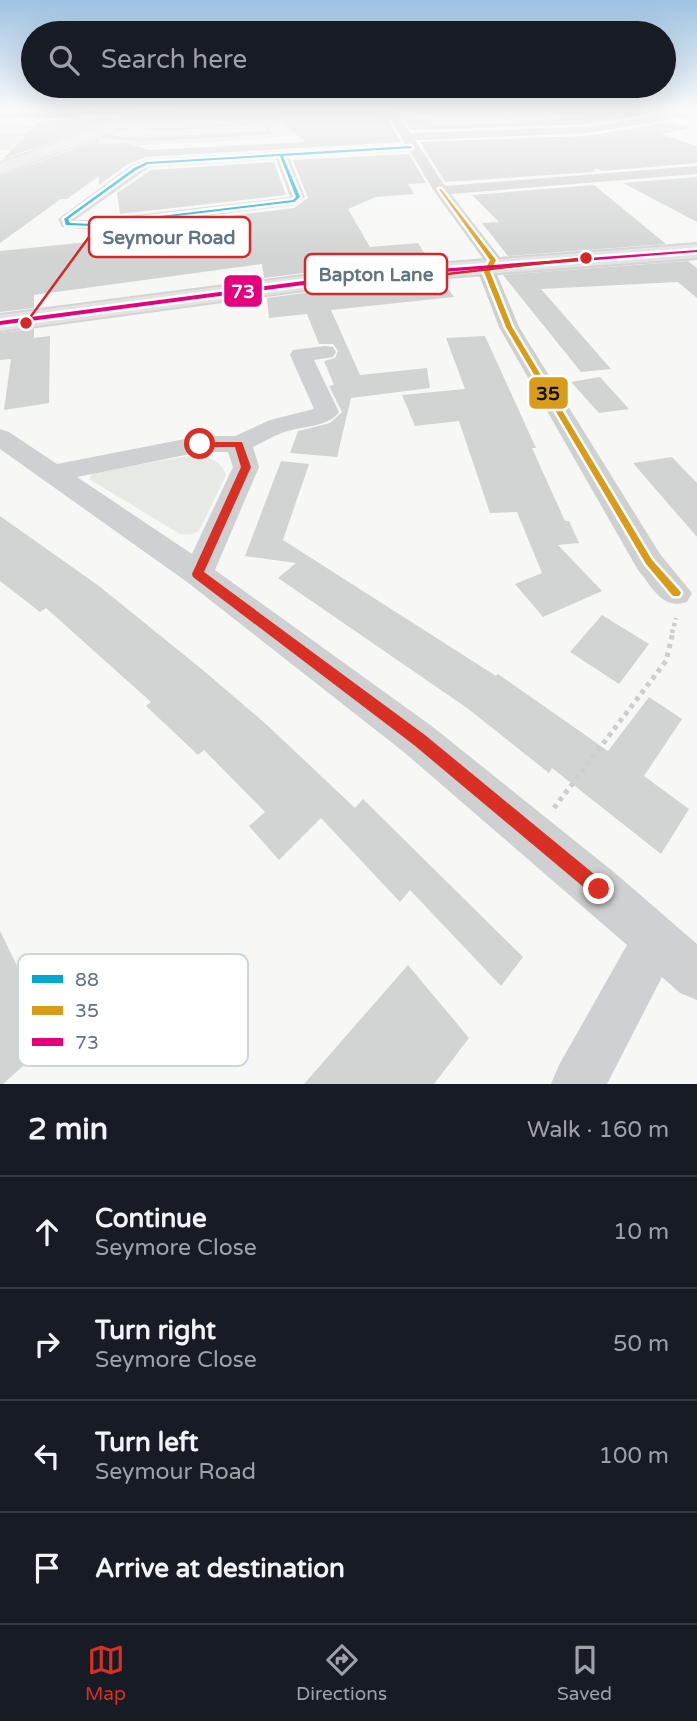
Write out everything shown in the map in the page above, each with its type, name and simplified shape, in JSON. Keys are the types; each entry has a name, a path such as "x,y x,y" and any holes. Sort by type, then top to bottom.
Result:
{"street":[{"path":"0,169 27,159"},
{"path":"221,159 147,163 72,214 66,219 68,224 93,225 294,201 298,197 282,159"},
{"path":"419,159 493,260 493,265 487,272 509,327 649,562 676,593"},
{"path":"441,191 697,170"},
{"path":"0,323 342,278 697,251"},
{"path":"50,474 200,444 239,444 279,425 314,418 327,412 301,355 325,352"},
{"path":"0,437 198,574 419,740 697,976"},
{"path":"198,574 246,467 239,444"},
{"path":"578,1084 656,940"}],"path":[{"path":"17,162 147,163"},
{"path":"534,835 666,661 676,625 676,593"}],"shaded area":[{"path":"195,455 218,463 226,475 199,531 190,535 180,534 89,479 92,474 100,471"}],"building":[{"path":"48,159 142,159 128,164 99,185 99,176 67,199 61,199 0,243 0,176"},
{"path":"412,159 426,183 408,184 414,194 376,197 348,209 370,247 418,243 430,262 342,268 264,278 262,264 34,295 34,308 0,312 0,251 98,241 98,237 123,234 122,229 294,208 308,198 293,160"},
{"path":"430,159 697,159 697,163 602,171 596,168 594,172 445,182"},
{"path":"274,162 286,195 120,214 117,193 151,170"},
{"path":"697,177 697,222 623,183"},
{"path":"594,185 666,244 508,256 482,223 499,222 472,195"},
{"path":"688,261 697,268 697,298 678,282 541,289 611,369 581,372 503,275"},
{"path":"442,280 454,297 331,310 360,375 427,368 430,388 351,398 337,457 290,453 298,431 330,423 342,412 329,386 334,385 324,361 335,358 338,351 333,344 319,344 307,314 269,318 267,298 342,288"},
{"path":"34,329 34,338 50,336 49,403 4,410 11,359 0,360 0,333"},
{"path":"485,336 536,448 532,448 565,521 569,521 579,543 558,545 602,591 543,617 515,584 542,573 517,512 490,513 459,421 415,426 402,395 465,389 446,338"},
{"path":"600,377 629,409 599,413 571,382"},
{"path":"672,457 697,483 697,537 633,463"},
{"path":"281,461 309,464 283,540 496,676 498,674 608,751 649,697 682,719 644,776 689,809 661,854 552,768 549,773 467,708 278,578 296,563 245,556"},
{"path":"0,516 99,586 204,671 267,725 355,808 363,799 523,957 501,986 410,890 400,902 321,818 279,860 249,826 265,812 204,750 198,755 146,706 151,702 46,608 40,612 0,581"},
{"path":"602,615 649,644 619,684 570,652"},
{"path":"0,931 18,968 18,1066 23,1066 0,1084"},
{"path":"408,965 469,1038 434,1084 304,1084"}],"transit line":[{"name":"88","path":"220,159 147,163 66,219 68,224 93,225 294,201 298,197 282,159"},
{"name":"35","path":"440,190 493,260 487,272 509,327 649,562 676,593"},
{"name":"73","path":"0,323 342,278 697,251"}],"place":[{"name":"Bapton Lane","path":"586,258"},
{"name":"Seymour Road","path":"26,323"}],"route":[{"path":"200,444 239,444 246,467 198,574 419,740 599,889"}]}
